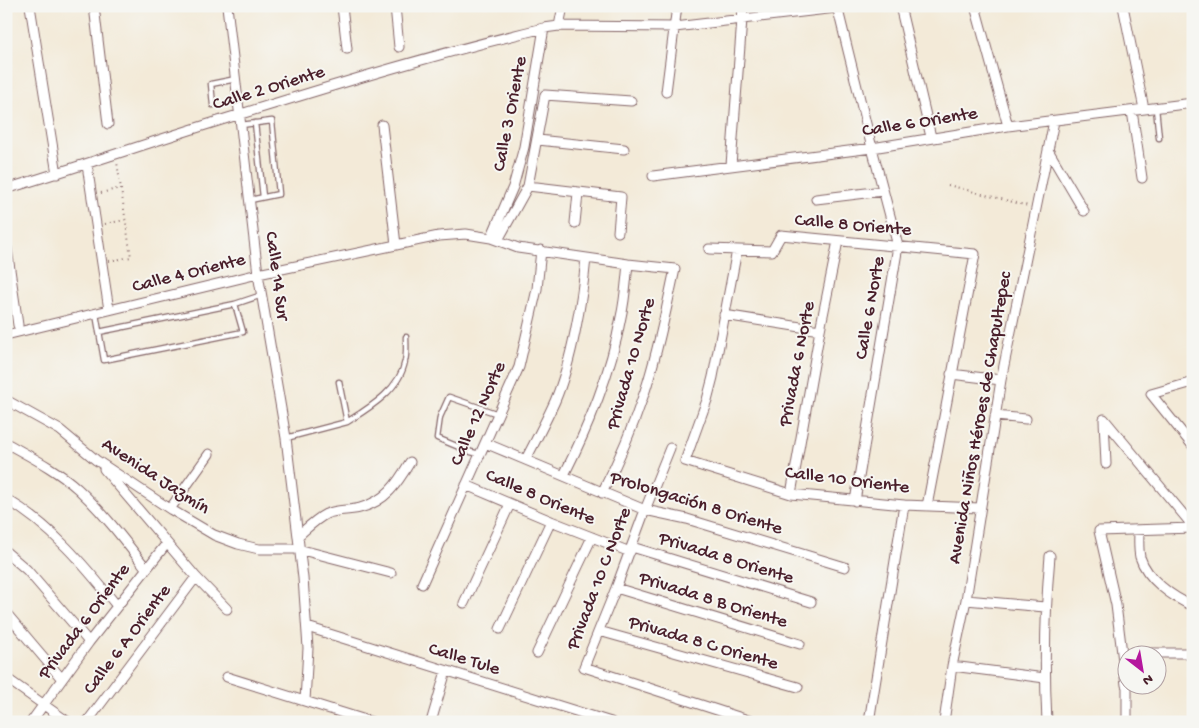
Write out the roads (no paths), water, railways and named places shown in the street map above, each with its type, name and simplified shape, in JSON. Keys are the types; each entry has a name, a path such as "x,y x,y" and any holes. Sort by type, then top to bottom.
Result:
{"street":[{"path":"30,6 57,174"},
{"path":"94,6 108,124"},
{"name":"Calle 14 Sur","path":"227,6 258,274 286,438 303,578 308,668 305,700"},
{"path":"342,6 347,49"},
{"path":"395,6 399,47"},
{"path":"559,26 563,6"},
{"path":"666,92 677,6"},
{"path":"731,165 743,6"},
{"path":"544,28 559,26 675,27 853,6"},
{"path":"900,6 931,137"},
{"path":"975,6 1008,126"},
{"path":"1124,6 1144,109"},
{"name":"Calle 6 Norte","path":"838,7 898,246 855,501"},
{"name":"Calle 2 Oriente","path":"6,188 57,174 240,114 407,64 544,28"},
{"name":"Calle 3 Oriente","path":"495,239 513,187 524,147 544,28"},
{"path":"495,239 528,186 545,95 631,101"},
{"name":"Calle 6 Oriente","path":"653,176 872,148 931,137 1193,102"},
{"path":"1132,111 1142,178"},
{"name":"Avenida Niños Héroes de Chapultepec","path":"944,722 952,666 966,600 1001,380 1054,121"},
{"path":"382,125 396,245"},
{"path":"538,140 624,149"},
{"path":"1048,150 1084,211"},
{"path":"86,165 109,310"},
{"path":"528,186 621,197 618,232"},
{"path":"816,199 883,192"},
{"path":"575,223 578,193"},
{"name":"Calle 4 Oriente","path":"6,335 258,274 439,236 466,234 495,239 518,248 675,269"},
{"name":"Calle 8 Oriente","path":"709,249 772,251 781,235 974,254 951,374"},
{"name":"Privada 6 Norte","path":"791,494 838,241"},
{"path":"6,242 18,325"},
{"name":"Calle 12 Norte","path":"422,584 519,367 537,289 541,250"},
{"path":"737,250 724,315 820,330"},
{"path":"526,460 556,400 569,359 584,287 586,258"},
{"path":"564,475 589,423 612,358 622,316 628,264"},
{"name":"Privada 10 Norte","path":"602,493 628,439 645,390 663,326 675,269"},
{"name":"Calle 10 Oriente","path":"724,315 706,400 685,461 791,494 904,506 980,508"},
{"path":"927,506 951,374 1001,380"},
{"path":"1193,382 1151,394 1193,446"},
{"name":"Avenida Jazmín","path":"6,400 60,430 96,460 170,509 214,535 259,549 298,549 391,573"},
{"path":"995,416 1026,419"},
{"path":"1106,464 1104,419 1193,527"},
{"path":"6,443 44,464 77,489 119,532 146,568"},
{"name":"Prolongación 8 Oriente","path":"485,444 645,510 687,520 845,566"},
{"name":"Privada 10 C Norte","path":"670,448 584,666 754,722"},
{"path":"170,509 209,454"},
{"name":"Calle 6 A Oriente","path":"96,460 196,577 227,609"},
{"path":"298,536 324,515 334,511 359,509 379,501 396,485 410,462"},
{"name":"Calle 8 Oriente","path":"466,485 592,537 631,549"},
{"path":"6,499 18,506 57,537 117,606"},
{"path":"464,603 510,504"},
{"path":"869,722 904,506"},
{"path":"500,629 551,521"},
{"path":"1122,646 1115,597 1099,531 1193,527"},
{"path":"1139,530 1140,555 1144,567 1161,587 1193,606"},
{"path":"537,653 592,537"},
{"name":"Privada 6 Oriente","path":"30,722 89,642 167,543"},
{"name":"Privada 8 Oriente","path":"631,549 811,602"},
{"path":"6,552 27,570 89,642"},
{"path":"1047,722 1045,678 1046,607 1050,556"},
{"name":"Calle 6 A Oriente","path":"87,722 196,577"},
{"name":"Privada 8 B Oriente","path":"616,588 800,644"},
{"path":"966,600 1046,607"},
{"path":"6,613 62,679"},
{"name":"Calle Tule","path":"307,627 611,722"},
{"name":"Privada 8 C Oriente","path":"599,631 798,687"},
{"path":"1166,652 1193,653"},
{"path":"952,666 1045,678"},
{"path":"432,722 446,672"},
{"path":"227,677 372,722"},
{"path":"6,678 68,722"},
{"path":"1126,696 1127,722"}],"lane":[{"path":"213,105 211,84 236,78"},
{"path":"1156,108 1159,138"},
{"path":"241,125 272,121 279,194 250,200"},
{"path":"255,123 263,197"},
{"path":"99,332 235,304 262,295"},
{"path":"96,314 104,360 243,332 235,304"},
{"path":"286,438 347,422 373,406 391,388 400,375 405,361 406,337"},
{"path":"339,382 347,422"},
{"path":"481,454 470,452 437,438 440,417 449,397 498,414"}]}
